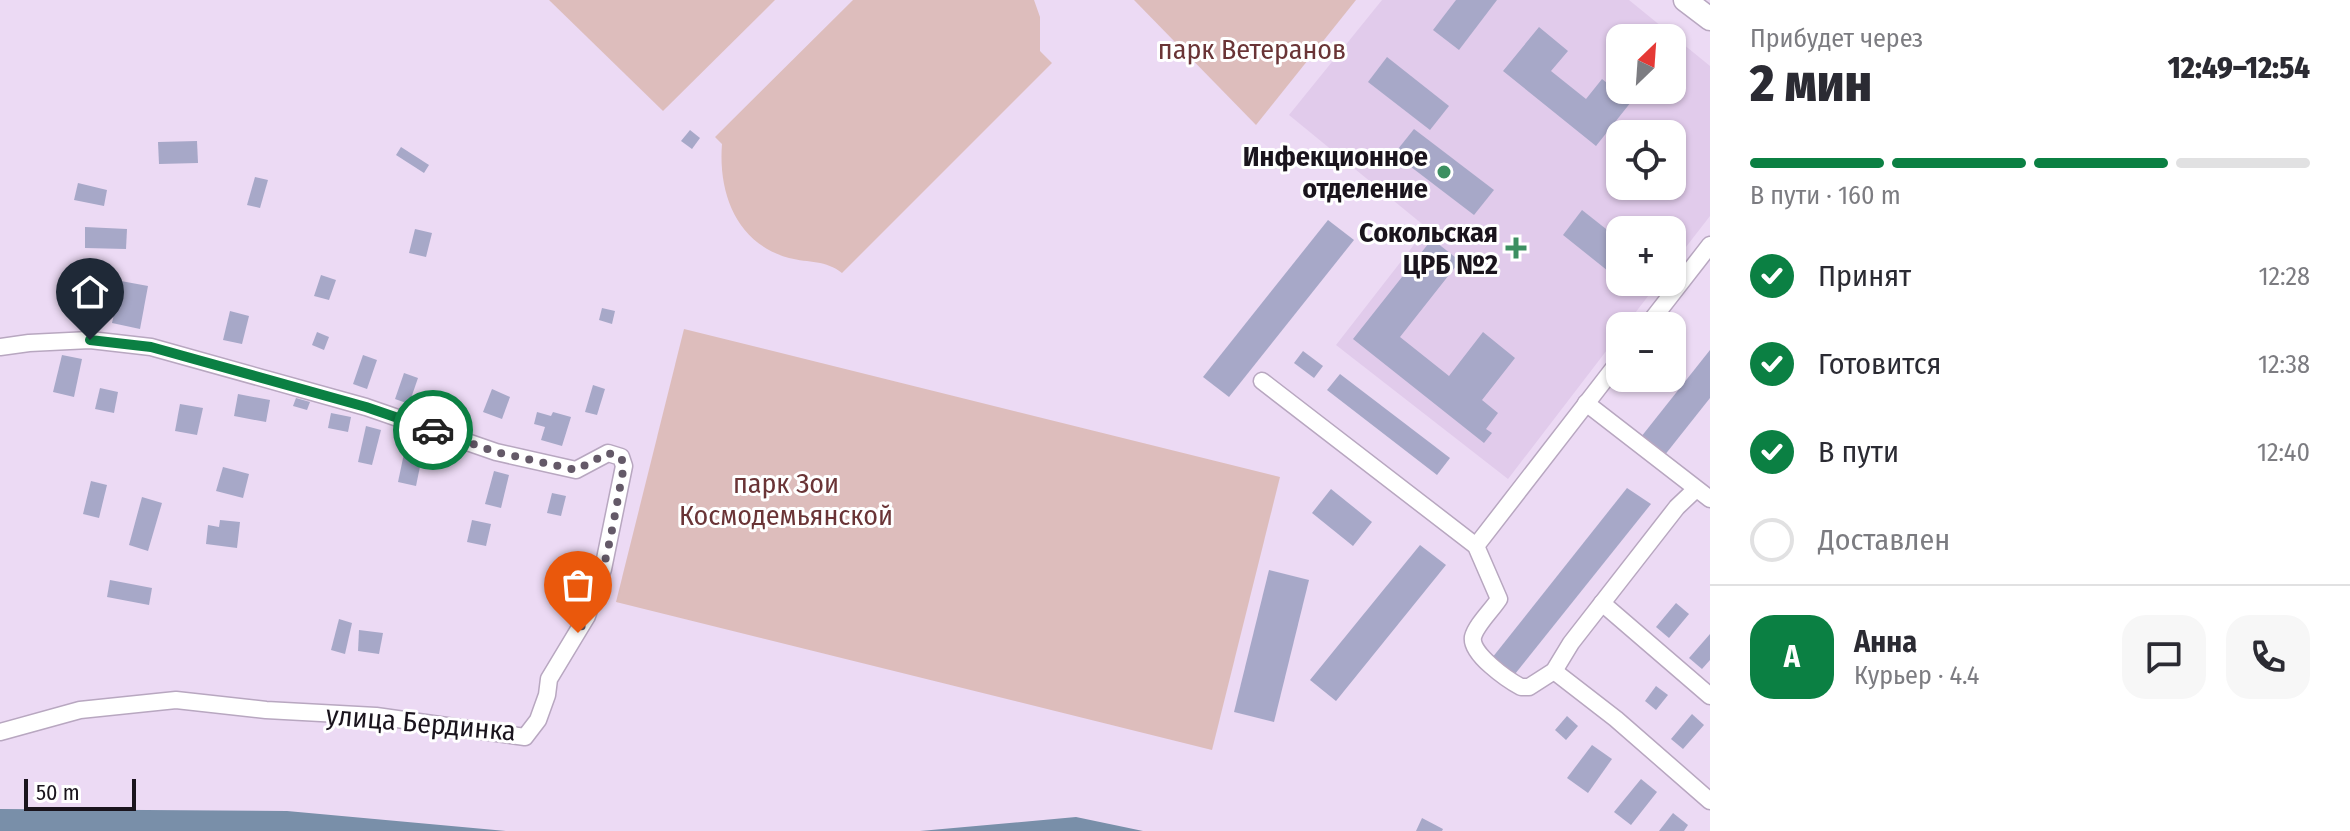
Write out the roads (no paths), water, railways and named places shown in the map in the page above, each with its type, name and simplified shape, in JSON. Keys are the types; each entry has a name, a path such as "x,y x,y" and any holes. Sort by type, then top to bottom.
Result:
{"main road":[{"path":"1685,0 1710,19"}],"street":[{"path":"1658,312 1710,245"},
{"name":"улица Бердинка","path":"0,347 90,340 151,347 366,407 496,452 576,470 608,453 621,457 624,466 603,569 587,616 549,679 538,720 525,737 376,716 266,710 176,700 80,710 0,732"},
{"path":"1476,546 1606,378"},
{"path":"1262,381 1476,546 1499,599 1475,633 1476,651 1521,687 1537,684 1554,671 1602,603 1677,507 1696,489"},
{"path":"1586,403 1710,499"},
{"path":"1602,603 1710,696"},
{"path":"1554,671 1616,719 1710,801"}],"water":[{"path":"0,809 287,811 506,831 0,831"},
{"path":"1076,817 1143,831 920,831"}],"place":[{"name":"Инфекционное отделение","path":"1444,172"},
{"name":"Сокольская ЦРБ №2","path":"1516,248"}],"park label":[{"name":"парк Ветеранов","path":"1252,49"},
{"name":"парк Зои Космодемьянской","path":"786,499"}]}
